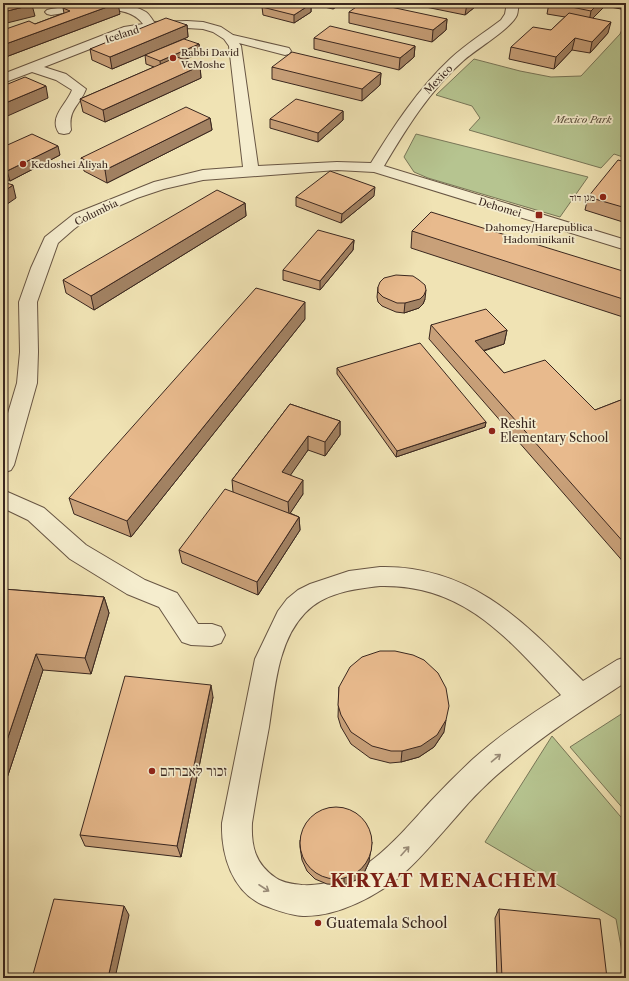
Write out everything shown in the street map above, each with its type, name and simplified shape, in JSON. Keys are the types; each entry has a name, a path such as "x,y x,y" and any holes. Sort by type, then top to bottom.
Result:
{"street":[{"name":"Mexico","path":"375,168 414,106 455,62 505,22 511,15 513,3"},
{"path":"52,12 98,5 115,6 143,15 150,25"},
{"name":"Iceland","path":"3,79 128,30 150,25 202,26 216,29 232,38 285,51"},
{"path":"232,38 237,59 251,171"},
{"path":"33,68 61,77 79,89 77,96 63,112 62,120 64,130"},
{"name":"Columbia","path":"3,465 27,383 29,352 28,302 50,241 80,217 159,185 203,175 337,166 375,168"},
{"name":"Dehomei","path":"375,168 626,245"},
{"path":"3,498 36,514 78,552 116,576 136,587 168,600 191,634 212,635"},
{"path":"580,697 528,645 487,609 468,597 448,588 409,577 389,576 331,586 310,595 296,606 286,621 276,638 268,659 237,823 237,844 240,859 261,887 276,895 306,901 343,895 361,887 379,875 400,857 482,770 509,747 580,697 626,668"}],"green space":[{"name":"Mexico Park","path":"626,21 626,158 614,154 601,168 469,130 480,118 472,106 436,95 474,59 520,71 551,77 581,76 620,34"},
{"path":"416,134 588,177 560,217 428,178 414,172 404,157"},
{"path":"626,711 626,812 570,747"},
{"path":"552,736 626,823 626,974 616,919 485,842"}],"building":[{"path":"3,3 30,3 32,5 3,12"},
{"path":"76,3 118,3 3,45 3,30 29,21 35,24 70,11 63,8"},
{"path":"269,3 311,4 294,15 262,7"},
{"path":"362,3 372,3 447,19 433,30 349,12"},
{"path":"552,3 599,3 591,11"},
{"path":"569,13 611,22 592,42 575,38 556,57 511,47 533,27 551,30"},
{"path":"166,18 187,25 110,57 90,49"},
{"path":"330,26 415,46 400,58 314,38"},
{"path":"184,39 199,44 160,61 145,55"},
{"path":"292,52 381,73 362,89 272,67"},
{"path":"177,57 200,66 103,110 80,99"},
{"path":"25,77 46,86 3,104 3,86"},
{"path":"296,99 343,111 318,133 270,119"},
{"path":"186,107 210,118 105,170 81,158"},
{"path":"32,134 58,146 7,171 3,169 3,147"},
{"path":"618,160 626,162 626,208 588,197"},
{"path":"330,171 375,187 342,214 296,197"},
{"path":"3,182 13,185 3,192"},
{"path":"217,190 245,203 91,296 63,280"},
{"path":"431,212 626,272 626,300 412,231"},
{"path":"318,230 354,240 320,281 283,270"},
{"path":"396,275 413,276 419,280 425,285 426,290 424,295 420,299 405,303 397,303 383,297 378,292 380,282 384,278"},
{"path":"256,288 305,302 127,521 69,498"},
{"path":"486,309 507,330 475,341 504,373 545,360 595,410 626,398 626,545 431,325"},
{"path":"420,343 486,422 397,451 337,368"},
{"path":"290,404 340,421 325,442 308,436 282,472 303,480 288,502 232,480"},
{"path":"225,489 299,517 257,582 179,550"},
{"path":"3,589 104,597 85,658 36,654 3,752"},
{"path":"380,651 395,651 413,655 424,660 438,673 446,688 449,706 446,720 437,735 421,746 402,751 391,751 372,746 351,732 341,715 338,705 339,687 350,667 362,657"},
{"name":"זכור לאברהם","path":"125,676 211,685 177,846 80,835"},
{"path":"336,807 356,813 366,823 372,843 366,863 356,873 336,879 316,873 306,863 300,843 306,823 316,813"},
{"path":"54,899 124,906 108,978 32,978"},
{"path":"499,909 600,919 607,978 502,978"}],"place":[{"name":"Rabbi David VeMoshe","path":"173,58"},
{"name":"Kedoshei Aliyah","path":"23,164"},
{"name":"מגן דוד","path":"603,197"},
{"name":"Dahomey/Harepublica Hadominikanit","path":"539,215"},
{"name":"Reshit Elementary School","path":"492,431"},
{"name":"זכור לאברהם","path":"152,771"},
{"name":"Guatemala School","path":"318,923"}],"district":[{"name":"KIRYAT MENACHEM","path":"444,880"}]}
